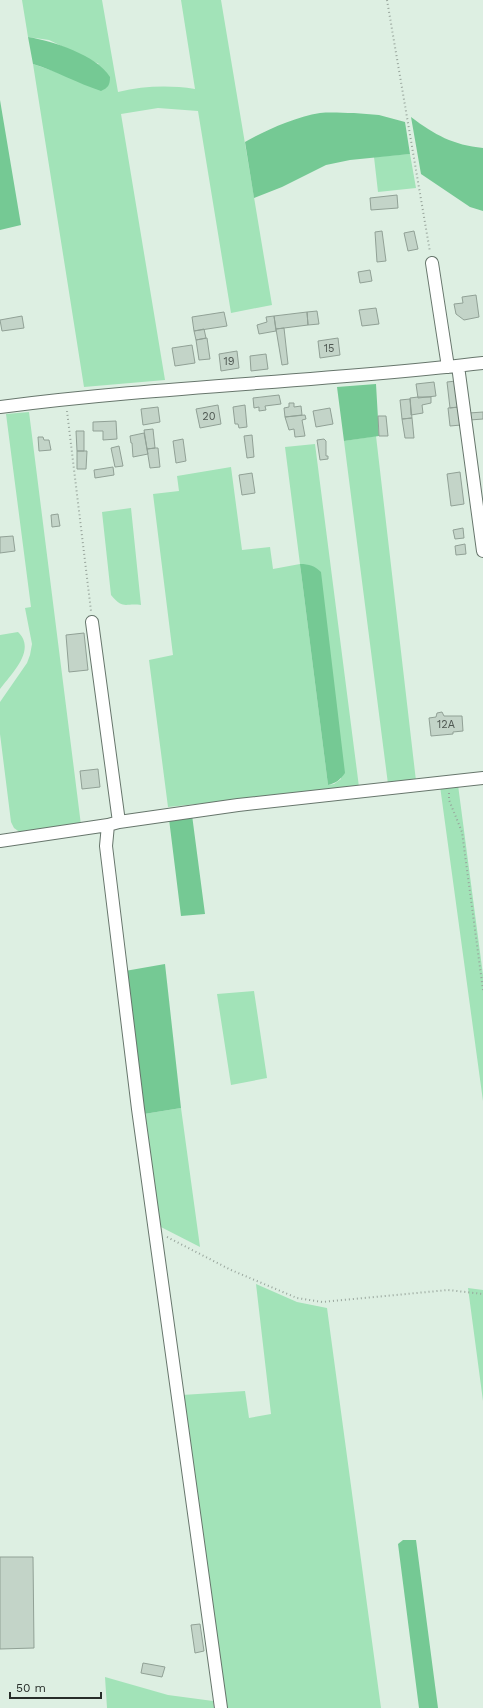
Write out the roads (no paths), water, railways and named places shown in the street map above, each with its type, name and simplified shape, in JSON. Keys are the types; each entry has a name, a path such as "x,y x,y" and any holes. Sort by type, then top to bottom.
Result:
{"street":[{"path":"432,263 453,366 483,551"},
{"path":"0,407 66,399 483,363"},
{"path":"92,622 114,823 106,846 137,1101 221,1708"},
{"path":"0,841 238,805 483,778"}]}
